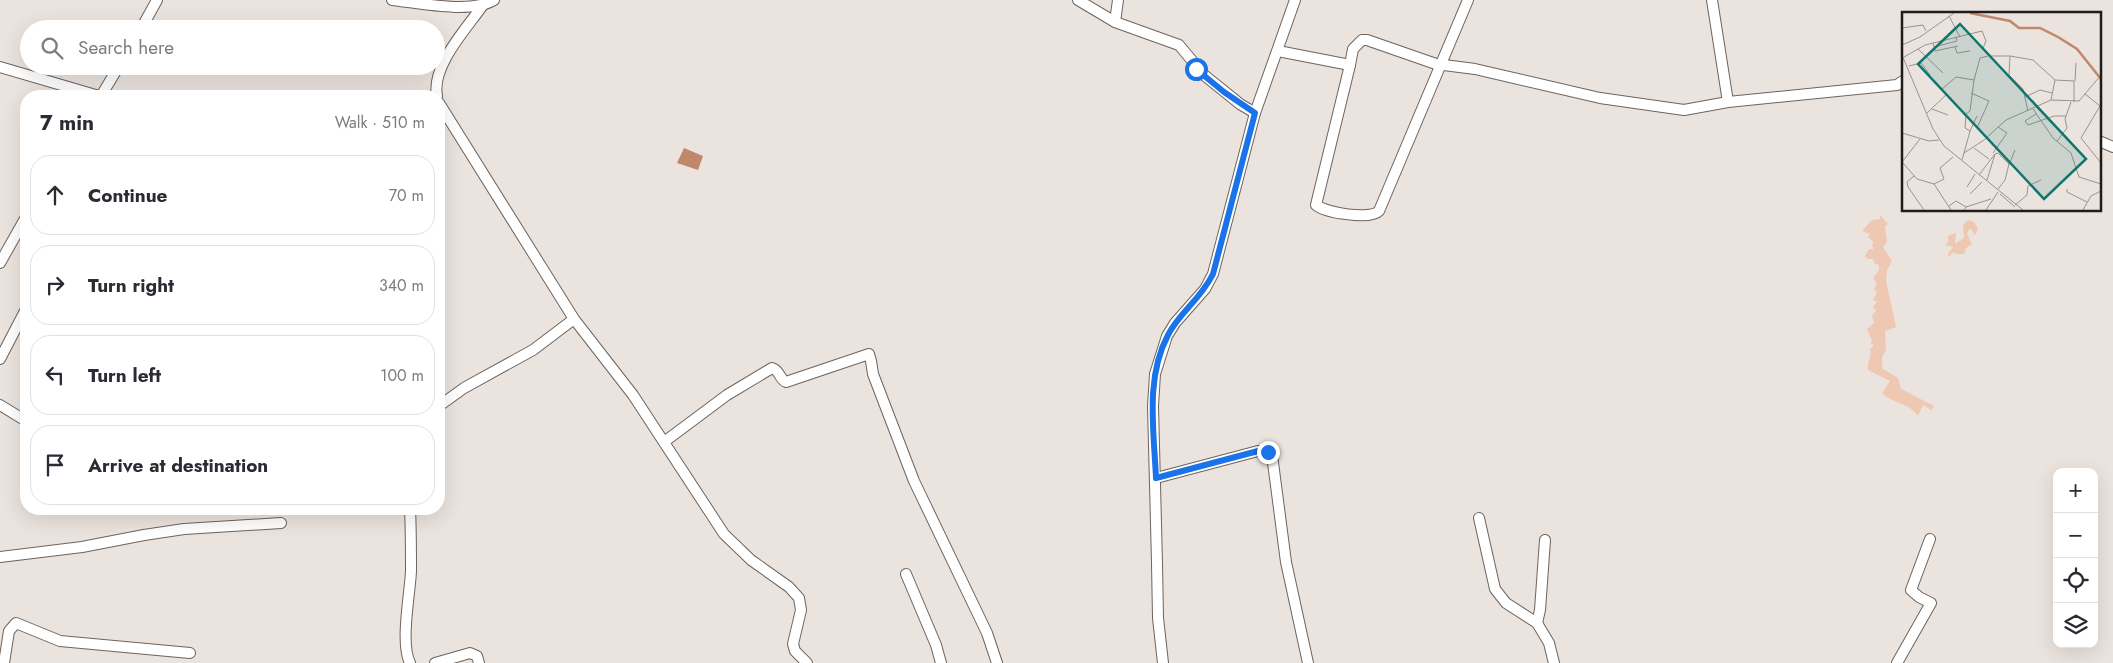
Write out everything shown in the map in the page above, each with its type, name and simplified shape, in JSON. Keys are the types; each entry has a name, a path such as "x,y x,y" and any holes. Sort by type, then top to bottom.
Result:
{"street":[{"path":"146,20 157,0"},
{"path":"392,0 452,6 483,5 494,0"},
{"path":"1078,0 1115,22 1179,45 1196,69 1255,113"},
{"path":"1115,22 1118,0"},
{"path":"1163,663 1158,609 1153,406 1157,364 1167,336 1175,323 1205,290 1213,274 1255,113 1295,0"},
{"path":"1468,0 1441,65 1379,211 1371,216 1323,209 1316,205 1353,49 1362,40 1368,40 1441,65 1475,69 1600,98 1670,109 1693,110 1728,102 1898,84 1902,82"},
{"path":"1712,0 1728,102"},
{"path":"445,61 483,5"},
{"path":"1278,51 1350,65"},
{"path":"0,67 20,73"},
{"path":"28,75 79,90"},
{"path":"104,90 113,75"},
{"path":"436,90 439,75"},
{"path":"445,113 574,319 633,395 730,541 751,560 789,587 799,598 800,610 793,644 795,651 807,663"},
{"path":"2100,141 2113,147"},
{"path":"0,263 20,228"},
{"path":"445,402 464,388 533,350 574,319"},
{"path":"0,359 20,321"},
{"path":"664,442 727,395 772,368 777,370 782,380 786,382 869,354 872,361 872,374 914,481 987,633 998,663"},
{"path":"0,405 20,417"},
{"path":"1156,478 1258,451 1265,450 1272,455 1286,562 1308,663"},
{"path":"410,515 411,572 406,636 407,655 410,663"},
{"path":"1479,518 1495,589 1506,603 1537,623 1549,643 1554,663"},
{"path":"0,557 82,548 144,535 184,530 281,523"},
{"path":"1897,663 1931,604 1911,590 1930,539"},
{"path":"1537,623 1540,610 1545,540"},
{"path":"906,574 936,645 941,663"},
{"path":"4,663 9,631 16,623 60,641 190,652"},
{"path":"435,663 470,653 479,658 479,663"}],"shaded area":[{"path":"684,148 703,156 698,170 677,163"},
{"path":"1880,215 1888,224 1885,226 1887,242 1883,247 1892,261 1887,270 1886,281 1896,327 1885,331 1886,350 1882,357 1882,365 1883,369 1898,378 1901,389 1934,406 1931,410 1923,405 1918,416 1905,405 1886,397 1882,393 1890,381 1868,370 1870,349 1874,345 1870,343 1872,341 1867,329 1874,323 1872,315 1876,311 1873,307 1877,302 1873,300 1877,293 1874,289 1877,283 1873,278 1879,270 1879,265 1875,264 1873,259 1867,259 1865,256 1869,249 1874,249 1872,246 1873,242 1868,237 1870,234 1862,231 1872,220 1880,219"},
{"path":"1968,220 1974,222 1978,229 1975,235 1971,229 1969,229 1967,234 1972,244 1966,248 1964,254 1956,254 1954,252 1948,257 1953,247 1945,245 1948,242 1948,236 1956,233 1955,244 1964,238 1963,225"}],"route":[{"path":"1196,69 1213,84 1255,113 1213,274 1205,290 1175,323 1167,336 1157,364 1153,406 1156,478 1258,451 1265,450 1268,452"}]}
